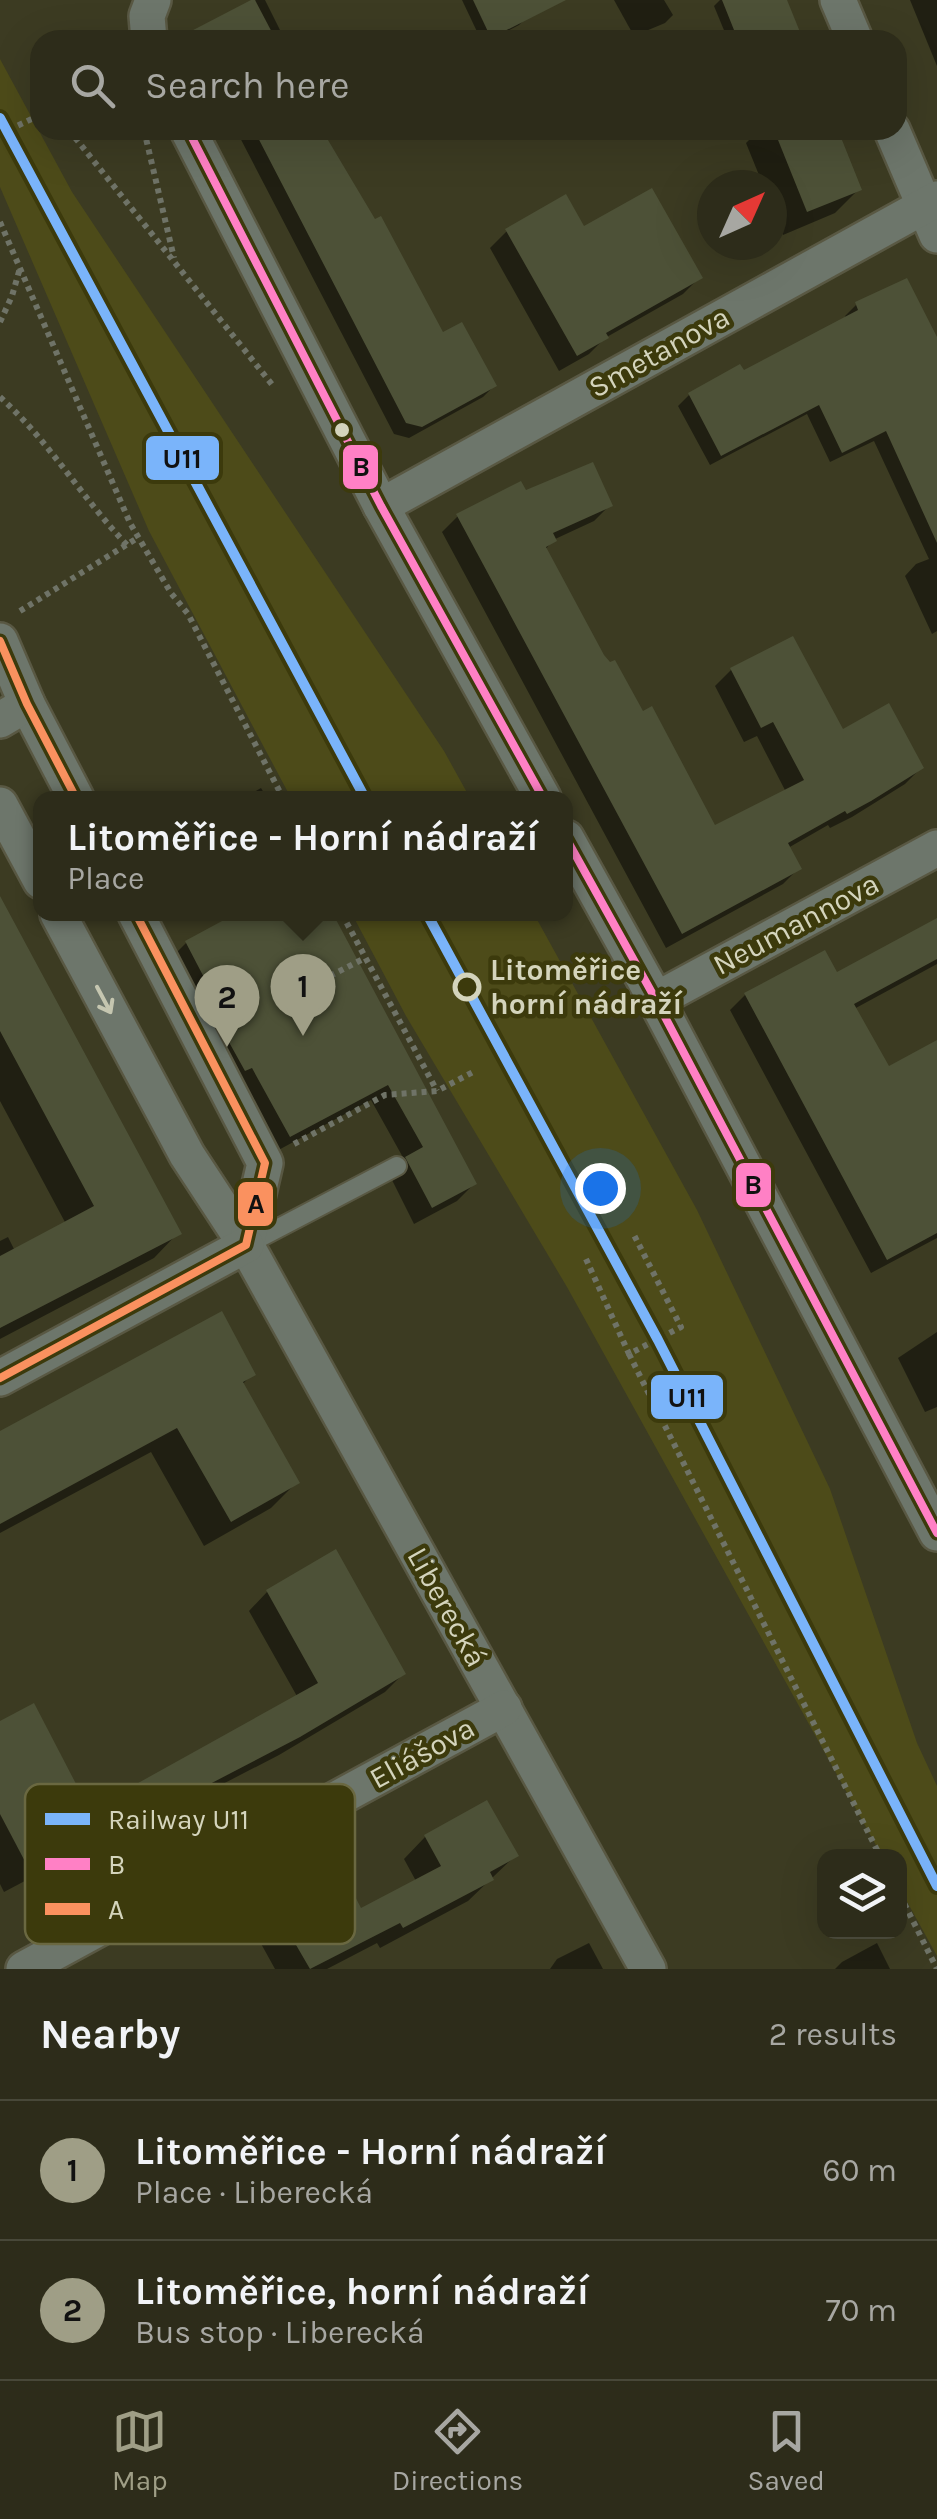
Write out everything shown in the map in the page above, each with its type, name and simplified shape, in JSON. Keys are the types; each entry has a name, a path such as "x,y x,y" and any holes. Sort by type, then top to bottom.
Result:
{"street":[{"path":"148,30 147,16 153,0"},
{"path":"838,0 851,30"},
{"path":"174,140 540,791"},
{"path":"897,140 932,213"},
{"name":"Smetanova","path":"381,506 932,213"},
{"path":"9,626 14,712 71,791"},
{"path":"0,805 33,868"},
{"name":"Neumannova","path":"656,1000 937,848"},
{"path":"573,851 937,1533"},
{"name":"Liberecká","path":"62,921 186,1154 246,1245 648,1969"},
{"path":"0,1378 246,1245 265,1163 140,921"},
{"name":"Eliášova","path":"355,1789 504,1708"},
{"name":"Eliášova","path":"24,1969 70,1944"}],"lane":[{"path":"246,1245 397,1166"}],"path":[{"path":"0,134 30,120"},
{"path":"77,140 283,391 276,371"},
{"path":"148,140 176,264"},
{"path":"0,222 139,537 171,594 188,614 279,791"},
{"path":"0,322 20,268"},
{"path":"0,397 31,426 95,512 127,545"},
{"path":"9,626 139,537"},
{"path":"346,921 437,1091"},
{"path":"330,976 365,958"},
{"path":"288,1148 384,1095 437,1091 476,1071"},
{"path":"629,1354 681,1327 634,1235"},
{"path":"586,1259 629,1354 876,1849"},
{"path":"907,1909 937,1969"}],"shaded area":[{"path":"0,59 30,114 30,140 44,140 72,192 444,751 466,791 287,791 149,531 0,187"},
{"path":"356,921 538,921 697,1210 830,1489 917,1743 937,1786 937,1956 907,1902 907,1849 878,1849 567,1287 406,1016"}],"building":[{"path":"255,0 271,30 193,30"},
{"path":"473,0 566,0 507,30 487,30"},
{"path":"722,0 787,0 799,30 734,30"},
{"path":"259,140 328,140 375,219 381,216 443,332 462,322 497,386 422,427 406,423"},
{"path":"778,140 842,140 862,190 807,212"},
{"path":"652,188 703,278 606,333 609,338 577,356 505,229 566,194 584,226"},
{"path":"907,278 937,337 937,543 886,431 842,453 819,405 721,456 688,393 740,364 744,370 858,310 855,302"},
{"path":"593,462 613,506 553,533 557,541 546,547 604,655 610,662 615,660 643,711 652,706 715,825 804,780 773,722 761,728 730,668 793,636 843,729 889,703 924,768 871,801 788,843 802,869 682,934 456,514 521,481 526,490"},
{"path":"0,896 182,1234 0,1328 0,1256 94,1206 0,1031"},
{"path":"937,918 937,959 854,1004 889,1066 937,1040 937,1233 887,1260 744,993 825,950 837,972"},
{"path":"222,921 337,921 477,1184 432,1208 405,1157 423,1147 388,1085 290,1137 252,1068 245,1071 215,1017 222,1012 185,941"},
{"path":"222,1311 256,1375 243,1382 300,1483 231,1522 177,1428 0,1524 0,1431"},
{"path":"336,1549 406,1674 300,1737 210,1784 136,1784 318,1683 266,1590"},
{"path":"34,1703 76,1784 25,1784 25,1861 0,1814 0,1721"},
{"path":"487,1800 519,1856 490,1872 494,1880 403,1928 400,1923 310,1969 295,1944 355,1944 355,1896 361,1908 441,1866 424,1835"}],"rail line":[{"name":"U11","path":"0,118 361,791"},
{"name":"U11","path":"431,921 658,1340 937,1886"}],"transit line":[{"name":"B","path":"193,140 381,506 539,791"},
{"name":"A","path":"0,641 27,704 72,791"},
{"name":"B","path":"573,851 937,1533"},
{"name":"A","path":"0,1378 246,1245 265,1163 140,921"}],"place":[{"name":"Litoměřice horní nádraží","path":"467,987"},
{"name":"Litoměřice - Horní nádraží","path":"303,1036"},
{"name":"Litoměřice, horní nádraží","path":"227,1047"}]}
